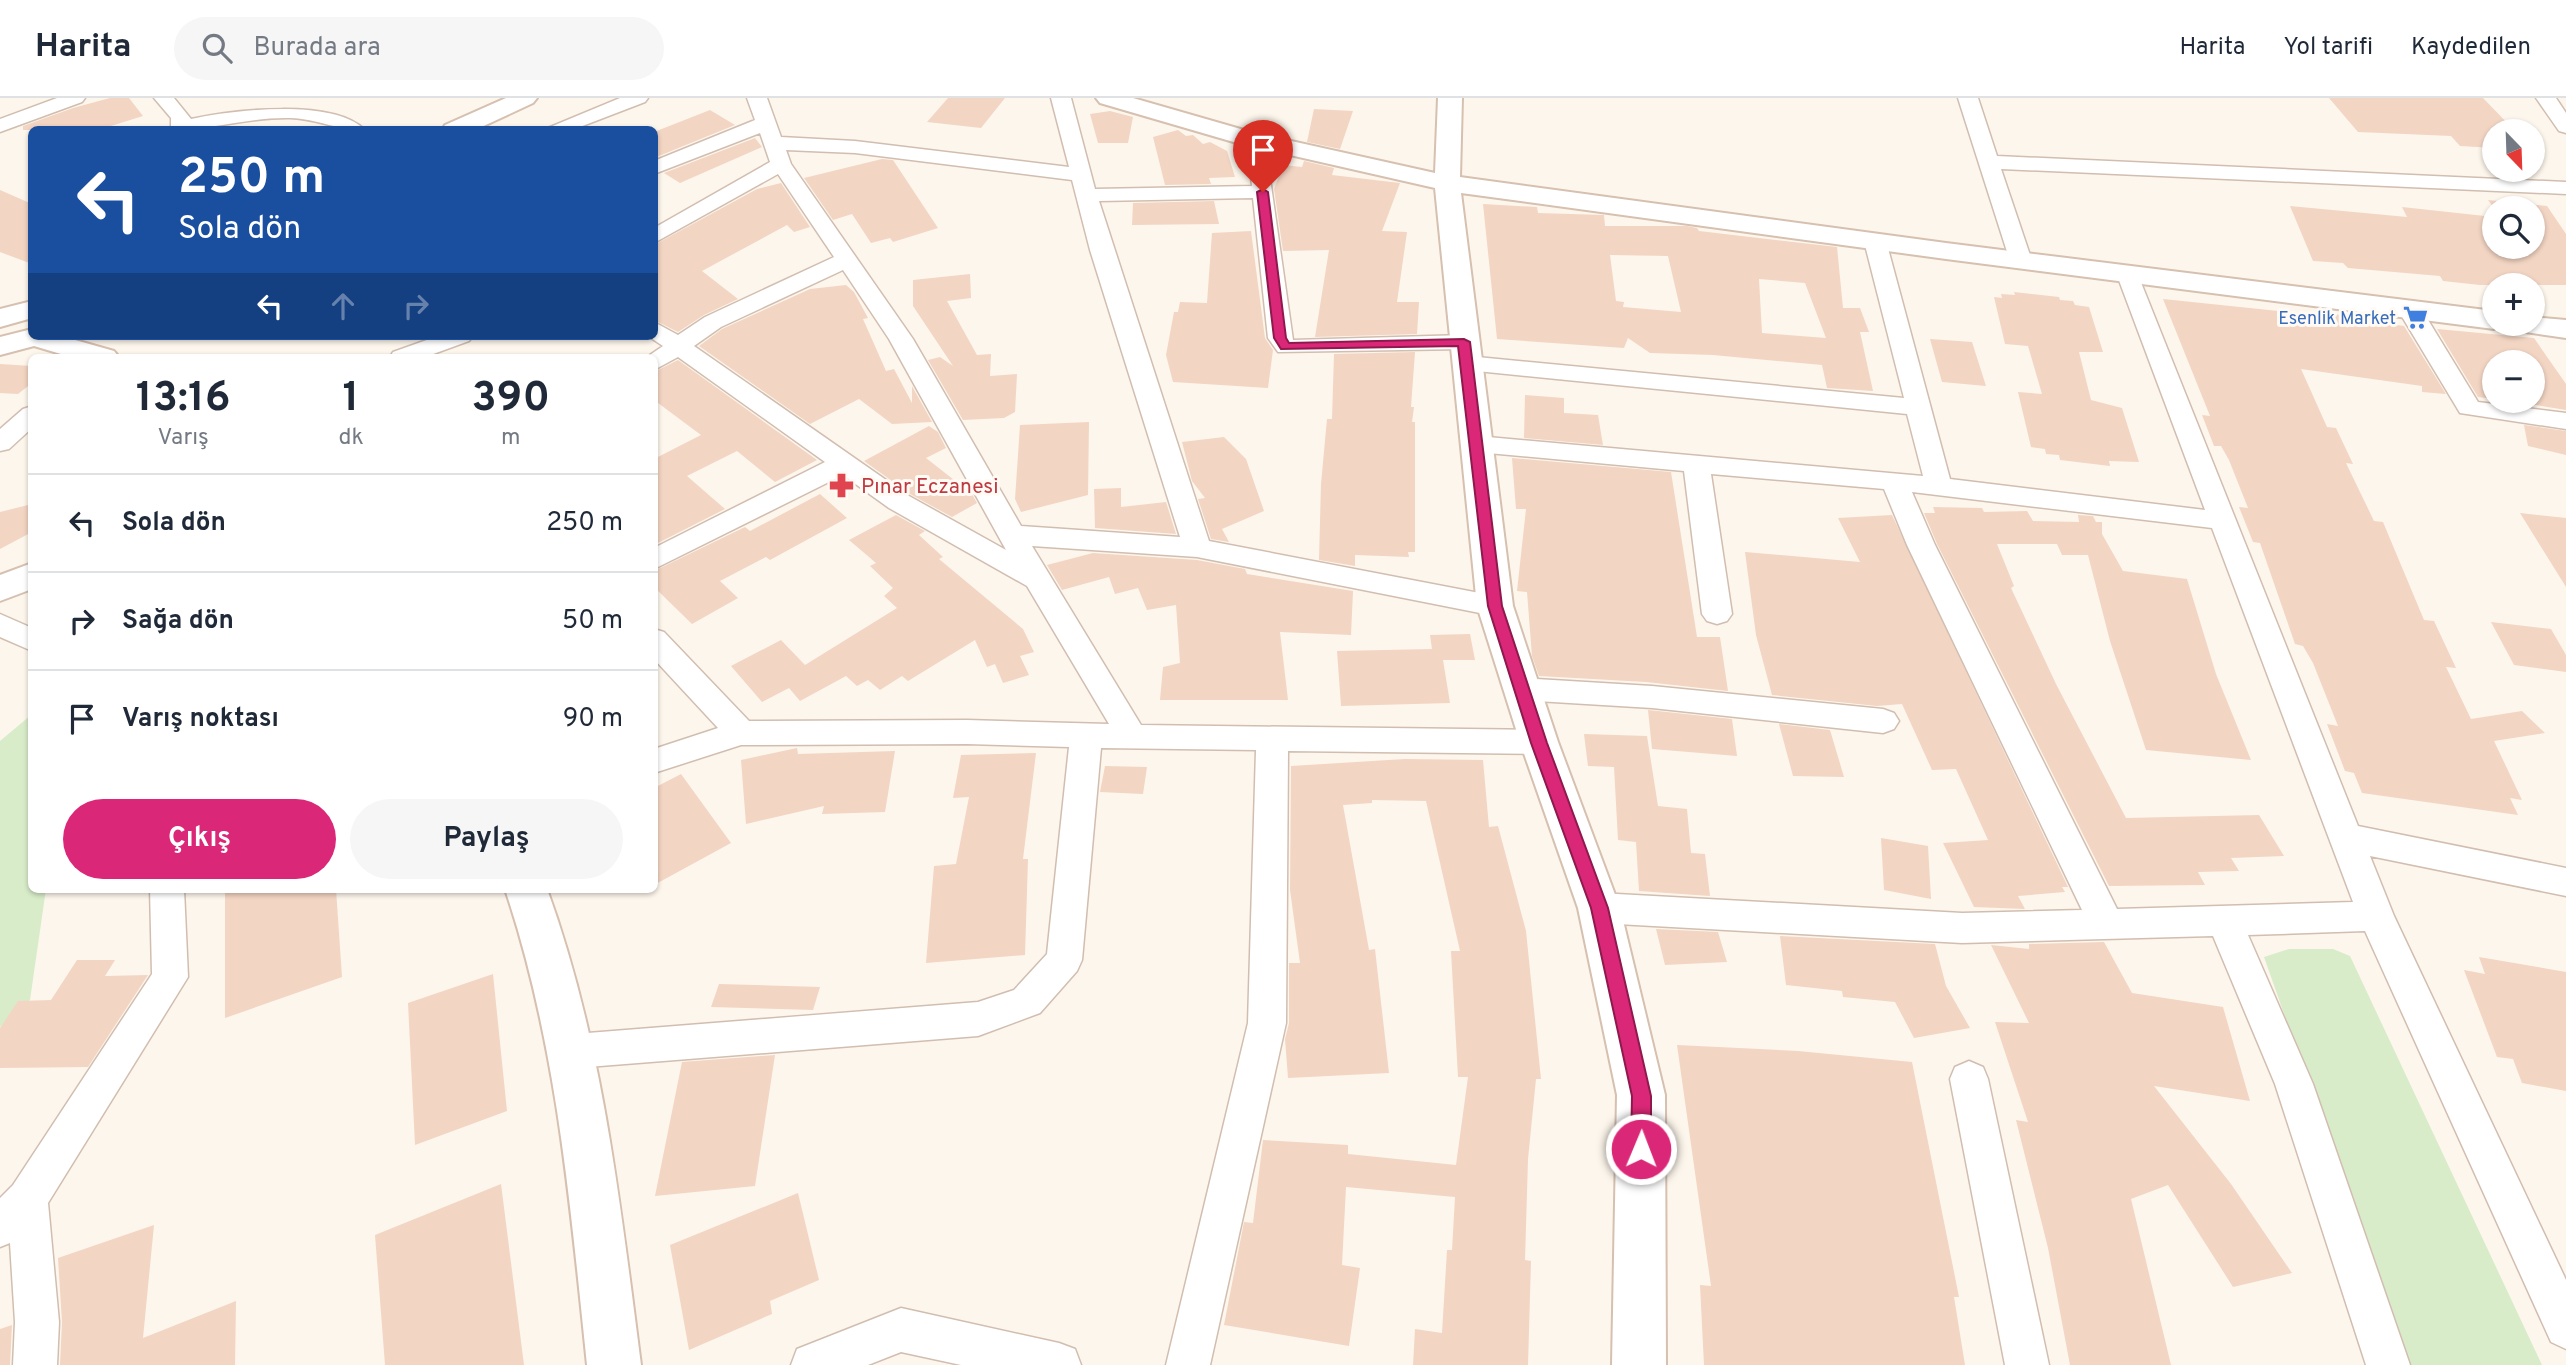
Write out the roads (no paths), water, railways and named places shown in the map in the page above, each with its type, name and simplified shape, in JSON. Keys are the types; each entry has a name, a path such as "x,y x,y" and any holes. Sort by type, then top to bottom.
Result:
{"street":[{"path":"0,126 75,98"},
{"path":"164,98 181,117 180,126"},
{"path":"463,126 524,98"},
{"path":"563,126 638,98"},
{"path":"757,98 774,144 846,260 901,339 1037,579 1132,736"},
{"path":"1061,98 1083,185 1197,548"},
{"path":"1108,98 1257,140 1447,183 2021,261 2482,319"},
{"path":"1968,98 2021,261"},
{"path":"2546,98 2566,127"},
{"path":"1451,99 1447,183 1495,606 1539,743 1600,908 1641,1096 1639,1365"},
{"path":"189,126 246,113 300,109 349,126"},
{"path":"1257,140 1280,338 1286,347 1465,353 1916,407"},
{"path":"658,233 774,144"},
{"path":"658,167 774,144 855,147 1083,185 1263,192"},
{"path":"1989,162 2566,188"},
{"path":"1875,241 1916,407 1939,486"},
{"path":"658,360 713,322 846,260"},
{"path":"2128,275 2376,916 2566,1327"},
{"path":"2410,310 2469,408 2566,421"},
{"path":"2545,327 2566,329"},
{"path":"658,332 899,502 1037,579"},
{"path":"0,346 28,339"},
{"path":"47,340 91,354"},
{"path":"410,354 450,340"},
{"path":"0,443 28,418"},
{"path":"1477,444 1939,486 2225,522"},
{"path":"658,557 845,463"},
{"path":"1696,464 1717,614"},
{"path":"1894,482 1920,545 2106,923"},
{"path":"1013,535 1197,548 1495,606"},
{"path":"0,589 28,577"},
{"path":"0,624 28,639"},
{"path":"658,643 741,733"},
{"path":"1521,689 1652,697 1883,721"},
{"path":"658,760 741,733 967,732 1539,743"},
{"path":"575,1051 978,1019 1027,1002 1064,960 1086,736"},
{"path":"1188,1365 1267,1023 1272,737"},
{"path":"2348,838 2566,882"},
{"path":"35,1365 37,1322 13,1213 170,976 167,893"},
{"path":"528,893 545,938 575,1051 614,1365"},
{"path":"1600,908 1962,928 2376,916"},
{"path":"2224,919 2294,1084 2388,1365"},
{"path":"1969,1079 2027,1365"},
{"path":"813,1365 901,1331 1059,1365"}],"place":[{"name":"Esenlik Market","path":"2416,318"},
{"name":"Pınar Eczanesi","path":"841,486"}]}
